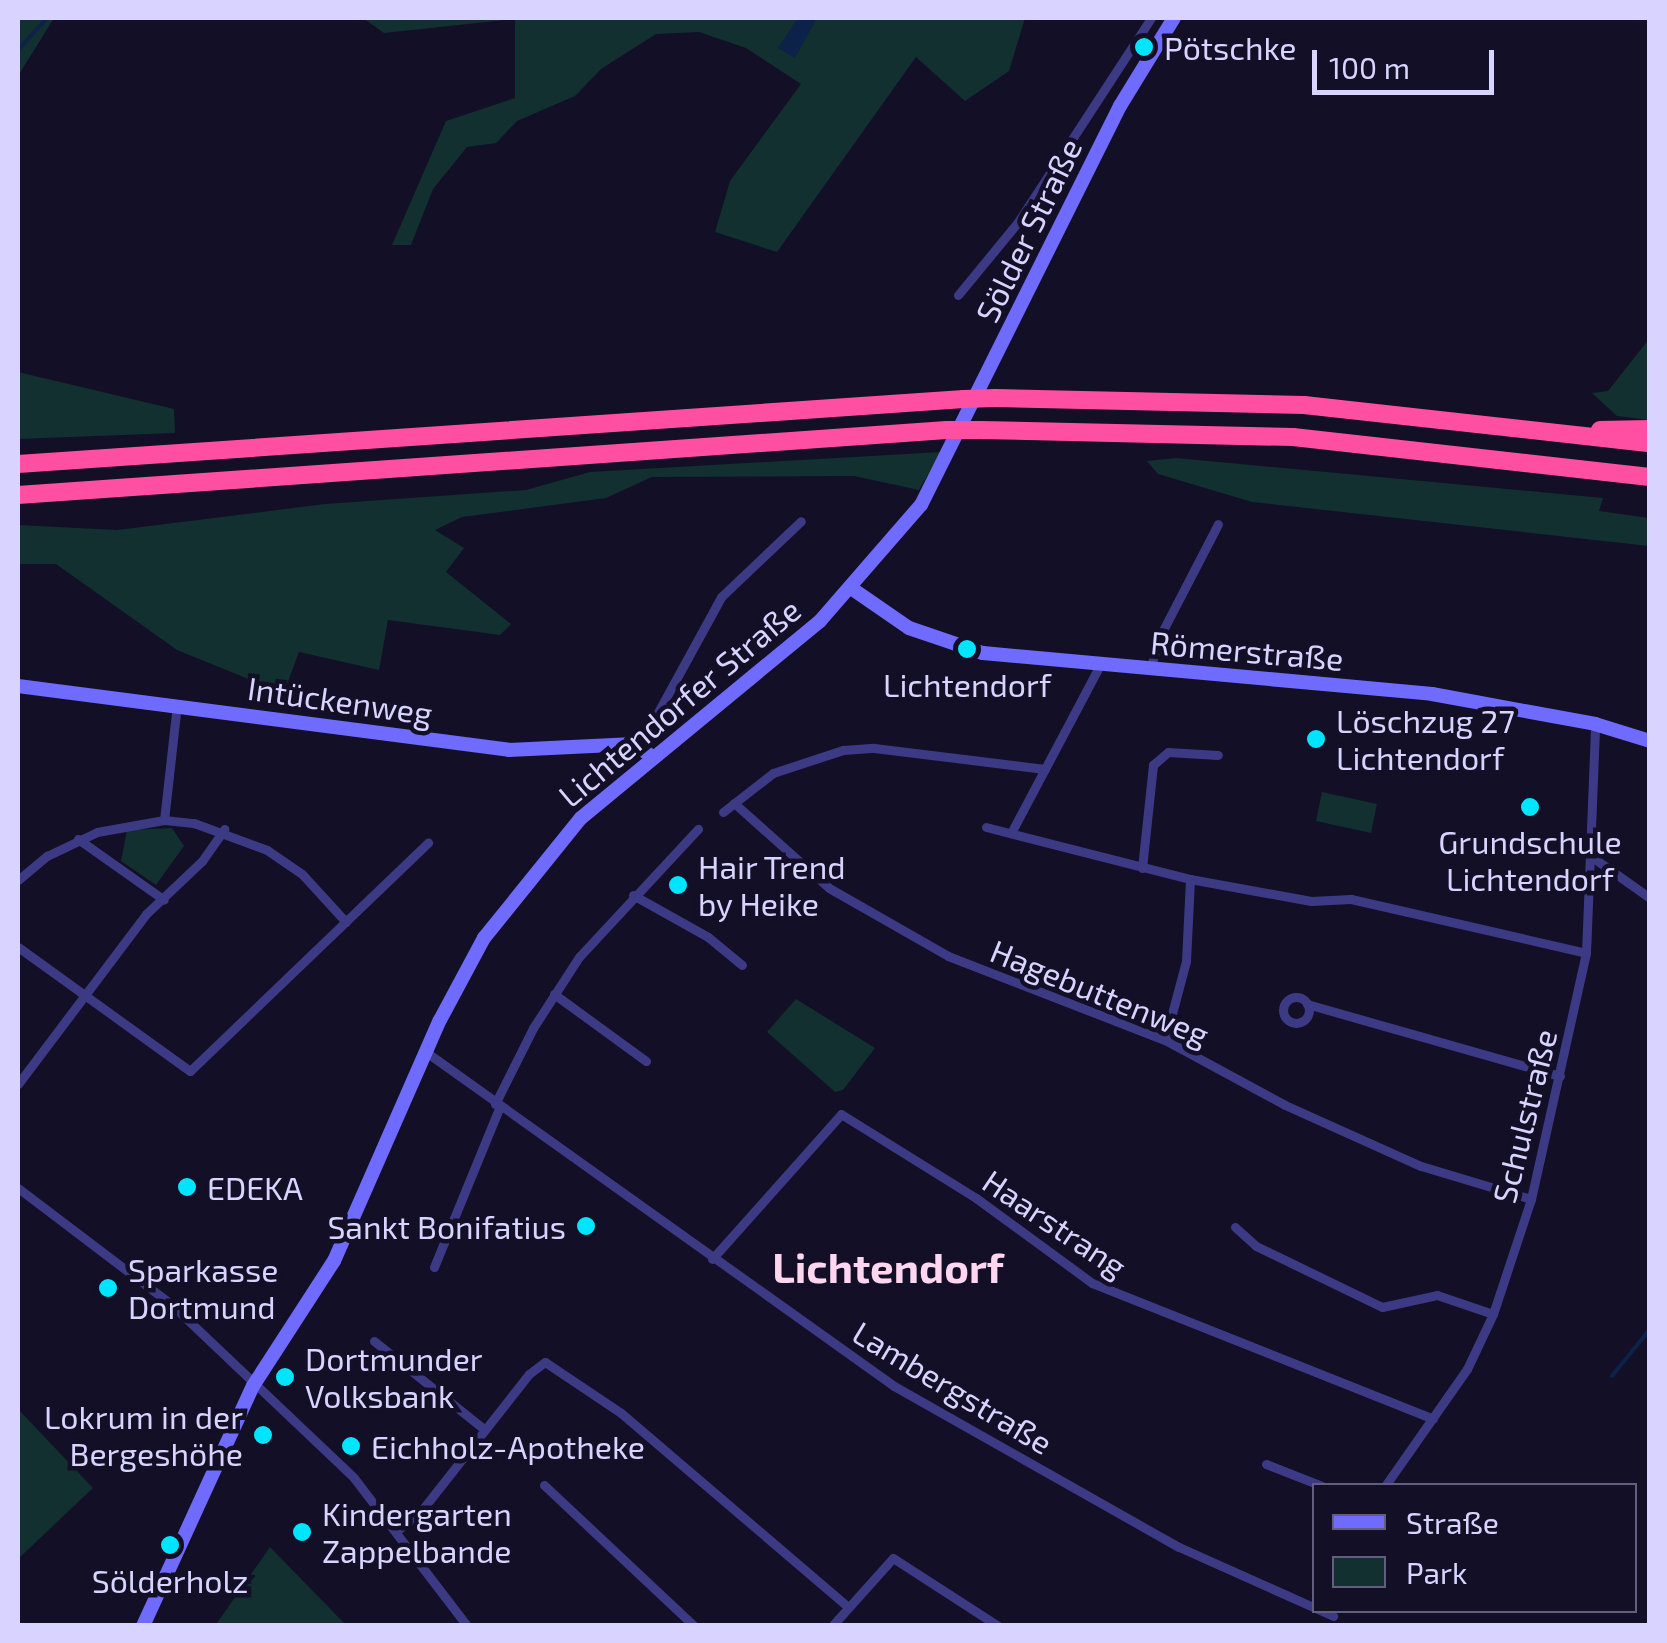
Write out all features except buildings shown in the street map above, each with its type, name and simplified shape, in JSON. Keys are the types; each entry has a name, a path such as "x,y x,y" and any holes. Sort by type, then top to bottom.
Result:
{"highway":[{"path":"18,464 995,398 1304,405 1650,444"},
{"path":"1572,433 1650,428"},
{"path":"18,495 947,430 1293,437 1644,478"}],"main road":[{"name":"Sölder Straße","path":"942,472 1072,200 1167,20"},
{"name":"Lichtendorfer Straße","path":"143,1626 253,1386 334,1261 426,1052 501,912 572,828 645,752 784,654 851,588 942,472"},
{"name":"Römerstraße","path":"851,588 909,628 953,645 1100,665 1432,694 1596,724 1650,741"},
{"name":"Intückenweg","path":"18,686 509,750 645,752"}],"street":[{"path":"958,295 1018,222 1151,18"},
{"path":"645,752 722,597 801,520"},
{"path":"1150,669 1160,636 1218,524"},
{"path":"1011,832 1100,665"},
{"path":"164,820 177,705"},
{"name":"Schulstraße","path":"1387,1483 1434,1419 1493,1314 1531,1198 1586,954 1596,724"},
{"path":"723,812 772,773 843,750 874,748 1045,769"},
{"path":"1142,868 1153,764 1168,752 1218,755"},
{"name":"Hagebuttenweg","path":"734,802 829,888 884,924 998,978 1164,1040 1351,1136 1474,1185 1531,1198"},
{"path":"18,880 78,839 164,820 224,829 302,874 346,922"},
{"path":"986,827 1190,879 1311,901 1352,899 1586,954"},
{"path":"18,1084 146,914 164,900 224,829"},
{"path":"434,1267 498,1105 554,994 632,895 698,829"},
{"path":"78,839 164,900"},
{"path":"18,947 190,1072 428,844"},
{"path":"1592,857 1650,898"},
{"path":"1164,1040 1186,961 1190,879"},
{"path":"632,895 708,937 742,965"},
{"path":"554,994 646,1062"},
{"path":"1307,1004 1560,1076"},
{"name":"Lambergstraße","path":"426,1052 894,1386 1179,1547 1312,1607"},
{"name":"Haarstrang","path":"712,1259 841,1114 976,1198 1092,1283 1434,1419"},
{"path":"18,1188 160,1296 354,1478 467,1626"},
{"path":"1235,1226 1256,1246 1382,1307 1437,1295 1493,1314"},
{"path":"374,1340 485,1430"},
{"path":"396,1531 418,1516 536,1365 554,1364 847,1606"},
{"path":"1266,1464 1314,1483"},
{"path":"544,1485 694,1626"},
{"path":"832,1626 892,1558 998,1626"}],"green space":[{"path":"18,18 54,18 18,76"},
{"path":"363,18 1025,18 1009,71 965,101 916,57 777,252 715,232 730,181 801,84 746,48 699,32 656,34 601,69 575,96 517,121 496,143 467,147 433,189 411,245 392,245 446,121 515,98 515,19 384,33"},
{"path":"1649,339 1649,420 1617,416 1592,393 1608,391"},
{"path":"18,372 174,409 175,433 18,439"},
{"path":"941,452 919,490 854,476 652,477 606,498 462,517 435,530 464,548 446,572 511,624 500,635 388,620 379,670 299,652 279,706 246,678 177,650 56,564 18,564 18,525 117,530 325,504 526,490 590,472"},
{"path":"1176,458 1603,498 1599,511 1649,518 1649,546 1252,502 1158,474 1147,461"},
{"path":"1322,792 1377,804 1371,833 1316,821"},
{"path":"172,828 184,846 156,885 121,861 127,830"},
{"path":"796,999 875,1048 843,1090 835,1092 767,1032"},
{"path":"18,1409 93,1488 18,1559"},
{"path":"270,1547 344,1623 343,1625 217,1623"}],"water":[{"path":"798,18 817,18 795,58 778,48"}],"waterway":[{"path":"18,50 47,18"},
{"path":"1612,1376 1650,1329"}],"place":[{"name":"Pötschke","path":"1144,47"},
{"name":"Lichtendorf","path":"967,649"},
{"name":"Löschzug 27 Lichtendorf","path":"1316,739"},
{"name":"Grundschule Lichtendorf","path":"1530,807"},
{"name":"Hair Trend by Heike","path":"678,885"},
{"name":"EDEKA","path":"187,1187"},
{"name":"Sankt Bonifatius","path":"586,1226"},
{"name":"Sparkasse Dortmund","path":"108,1288"},
{"name":"Dortmunder Volksbank","path":"285,1377"},
{"name":"Lokrum in der Bergeshöhe","path":"263,1435"},
{"name":"Eichholz-Apotheke","path":"351,1446"},
{"name":"Kindergarten Zappelbande","path":"302,1532"},
{"name":"Sölderholz","path":"170,1545"}],"district":[{"name":"Lichtendorf","path":"888,1266"}]}
